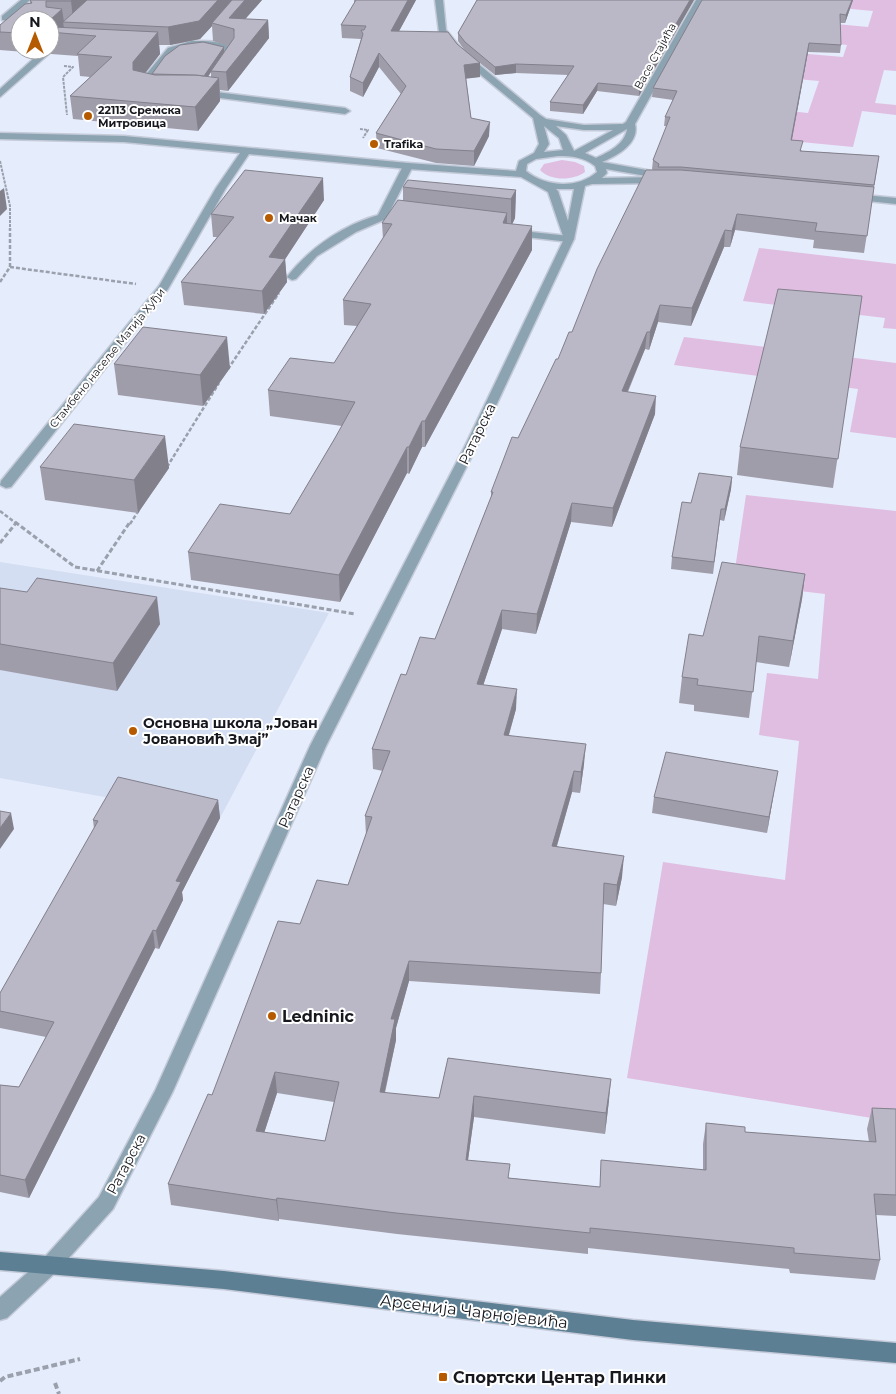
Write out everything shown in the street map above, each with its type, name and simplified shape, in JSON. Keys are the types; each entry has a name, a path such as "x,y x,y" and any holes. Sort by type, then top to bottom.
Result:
{"main road":[{"name":"Арсенија Чарнојевића","path":"0,1261 224,1280 633,1330 896,1353"}],"street":[{"path":"14,10 26,0"},
{"path":"439,0 442,30 460,54 563,137 572,154"},
{"name":"Васе Стајића","path":"598,163 624,144 631,134 630,124 700,0"},
{"path":"161,50 171,50 206,40 230,50 230,56 220,70"},
{"path":"149,93 140,90 141,86 171,50"},
{"path":"0,94 37,60"},
{"path":"188,95 206,89 218,96 345,111"},
{"path":"537,117 565,126 582,128 600,129 630,124"},
{"path":"537,117 544,144 538,155"},
{"path":"572,154 630,124"},
{"path":"0,136 124,139 408,166 522,174 530,180 543,184 564,186 593,181 671,180 598,163 572,154 538,155 524,161 408,166"},
{"name":"Стамбено насеље Матија Хуђи","path":"6,484 164,287 221,188 247,150"},
{"path":"522,174 520,168 524,161"},
{"path":"593,181 602,173 598,163"},
{"path":"382,217 408,166"},
{"path":"501,231 569,239 552,191 543,184"},
{"name":"Ратарска","path":"0,1311 51,1264 106,1203 164,1091 318,746 472,444 569,239 580,184"},
{"path":"847,197 896,202"},
{"path":"292,277 313,254 352,230 382,217 412,220"}],"path":[{"path":"0,160 10,206 10,267 0,282"},
{"path":"10,267 164,287"},
{"path":"228,370 281,290"},
{"path":"163,474 222,378"},
{"path":"97,571 142,506"},
{"path":"0,511 75,567 382,619"},
{"path":"0,543 16,523"},
{"path":"0,1381 5,1377 80,1359"},
{"path":"55,1383 59,1394"}],"shaded area":[{"path":"832,0 896,0 896,71 884,70 875,103 896,105 896,115 862,111 853,147 750,137 761,108 808,113 819,81 763,76 773,51 843,57 847,45 829,43 804,21 868,27 873,11 830,7"},
{"path":"562,160 584,166 585,172 574,177 555,178 544,174 540,170 544,164"},
{"path":"759,248 896,264 896,329 883,328 885,318 743,301"},
{"path":"684,337 896,363 896,438 850,432 858,389 674,365"},
{"path":"746,495 896,511 896,1122 627,1078 663,862 785,880 799,741 759,735 767,673 818,679 825,594 733,583"},
{"name":"Основна школа „Јован Јовановић Змај”","path":"0,562 329,613 220,818 0,778"}],"building":[{"path":"30,0 72,0 46,1 46,7 62,9 60,11 18,10 25,4 32,3"},
{"path":"87,0 218,0 199,21 168,27 63,22"},
{"path":"232,0 245,0 229,18 268,20 226,72 211,71 234,38 234,29 212,23"},
{"path":"356,0 408,0 391,31 448,32 457,44 480,63 464,65 471,118 490,122 474,151 436,149 376,133 406,86 379,53 363,83 350,77 363,34 361,30 364,30 366,26 341,25"},
{"path":"477,0 690,0 639,87 598,83 583,105 550,102 574,66 516,64 495,67 465,42 458,33"},
{"path":"702,0 852,0 846,15 840,14 841,45 809,43 791,140 803,141 800,151 879,156 874,185 681,167 658,167 659,164 653,160 670,117 665,117 677,91 653,88"},
{"path":"10,17 10,32 0,32 0,25"},
{"path":"60,27 158,32 133,62 133,70 155,75 196,75 219,78 195,107 70,96 112,57 77,54 96,36 60,33"},
{"path":"203,42 224,47 204,76 152,74 165,56 180,45"},
{"path":"245,170 323,178 269,257 285,259 262,291 181,282 234,217 211,214"},
{"path":"646,170 681,170 874,187 867,236 815,231 817,223 737,214 732,231 725,230 692,308 660,305 650,332 647,332 622,391 656,396 613,508 572,503 537,614 502,610 477,684 517,689 504,735 586,744 581,772 574,771 552,846 624,856 617,885 604,883 601,973 409,961 391,1019 395,1019 380,1092 439,1098 448,1058 611,1079 606,1113 474,1096 466,1160 510,1164 508,1178 600,1187 601,1160 706,1170 706,1123 745,1127 745,1132 876,1142 872,1108 896,1109 896,1195 874,1194 880,1260 794,1253 794,1248 590,1228 590,1233 396,1213 277,1198 276,1200 168,1184 208,1094 212,1095 278,921 300,924 317,880 348,885 372,817 365,816 390,751 372,749 401,674 406,675 420,637 435,639 493,492 491,492 512,437 518,438 556,359 558,359 569,332 572,332 597,269","holes":["275,1072 339,1082 325,1141 256,1131"]},
{"path":"408,180 516,190 511,199 403,187"},
{"path":"398,200 507,213 503,223 532,226 425,421 422,421 409,447 407,447 339,575 188,552 220,504 290,514 355,402 268,390 290,358 334,363 371,304 343,300 392,224 382,223"},
{"path":"778,289 862,296 838,459 740,447"},
{"path":"143,327 227,337 200,375 114,364"},
{"path":"74,424 165,436 134,480 40,467"},
{"path":"699,473 732,477 725,509 721,509 714,562 672,557 682,502 691,503"},
{"path":"722,562 805,574 793,641 759,636 753,692 697,685 698,679 682,677 689,634 703,636"},
{"path":"37,578 157,597 113,663 0,644 0,588 27,592"},
{"path":"666,752 778,771 769,817 654,797"},
{"path":"118,777 218,800 176,881 181,882 156,931 153,930 25,1180 0,1175 0,1085 19,1087 54,1022 0,1011 0,993 98,821 93,820"},
{"path":"0,811 11,813 0,828"}],"place":[{"name":"22113 Сремска Митровица","path":"88,116"},
{"name":"Trafika","path":"374,144"},
{"name":"Мачак","path":"269,218"},
{"name":"Основна школа „Јован Јовановић Змај”","path":"133,731"},
{"name":"Ledninic","path":"272,1016"},
{"name":"Спортски Центар Пинки","path":"443,1377"}]}
